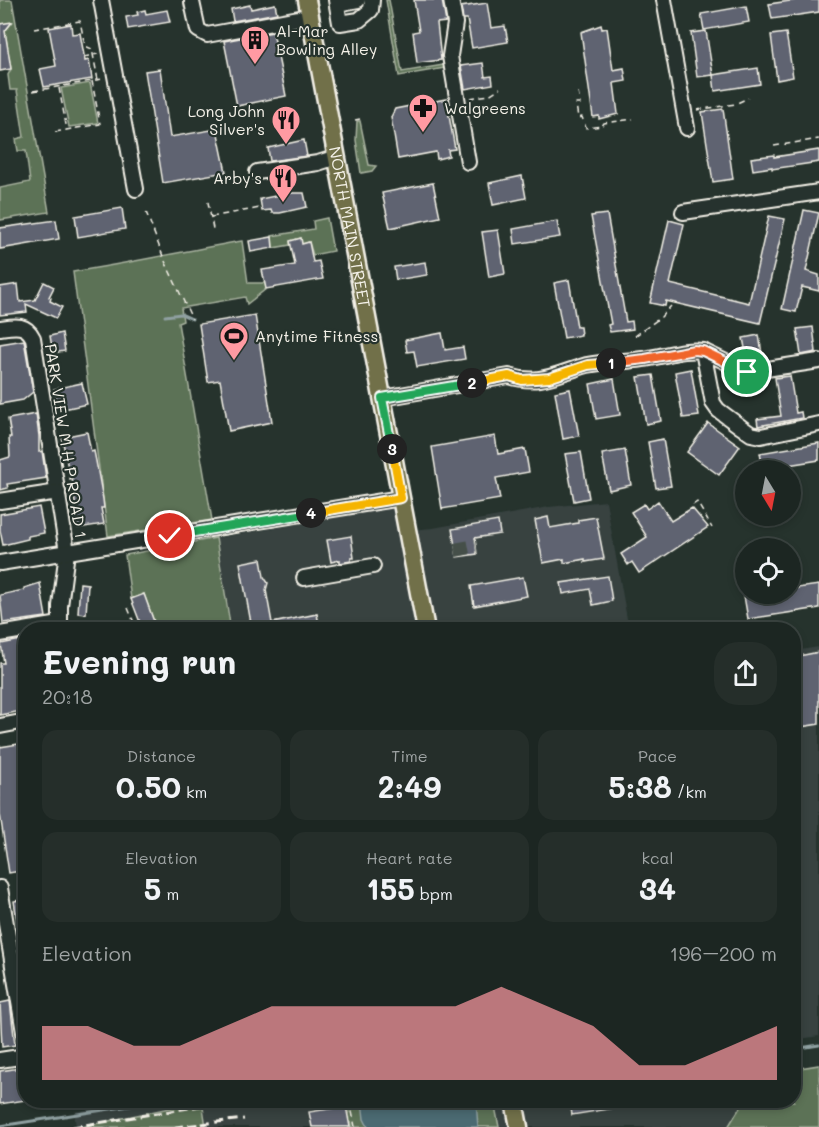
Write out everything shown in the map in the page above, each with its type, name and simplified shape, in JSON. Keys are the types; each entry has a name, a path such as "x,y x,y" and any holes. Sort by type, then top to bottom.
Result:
{"main road":[{"name":"NORTH MAIN STREET","path":"309,8 424,622"},
{"path":"515,1108 519,1127"}],"street":[{"path":"101,0 136,189"},
{"path":"358,0 336,2 340,23 359,20 371,10 372,0"},
{"path":"451,0 455,22 450,56 468,162"},
{"path":"664,0 687,128"},
{"path":"192,2 198,30 207,35 309,8"},
{"path":"257,172 337,157"},
{"path":"683,212 819,192"},
{"name":"PARK VIEW M H P ROAD 1","path":"0,328 24,327 30,331 33,338 67,552 60,622"},
{"path":"382,398 509,376 522,380 549,378 588,365 645,359 694,350 703,351 747,372 819,361"},
{"path":"703,351 713,403 718,410 741,428 751,434 761,436 819,424"},
{"path":"0,501 58,492"},
{"path":"0,563 401,498"},
{"path":"304,578 373,566"},
{"path":"0,634 18,632"},
{"path":"0,726 18,723"},
{"path":"0,888 18,977"},
{"path":"0,1060 18,1057"}],"path":[{"path":"34,29 80,21 85,46 92,49 98,80"},
{"path":"84,57 111,52"},
{"path":"33,91 116,78"},
{"path":"55,132 99,124 92,81"},
{"path":"59,87 67,130"},
{"path":"457,100 489,95 500,88"},
{"path":"578,92 580,104 576,104 578,118 582,117 586,128 633,119"},
{"path":"684,110 692,111 735,104 748,98"},
{"path":"355,120 360,119"},
{"path":"774,146 819,139"},
{"path":"208,202 213,229"},
{"path":"211,217 260,208"},
{"path":"146,212 192,319"},
{"path":"635,336 672,306"},
{"path":"693,505 697,502 712,528"},
{"path":"128,608 135,622"},
{"path":"351,1108 355,1127"}],"shaded area":[{"path":"606,501 628,622 230,622 216,538 395,507 400,531 433,528 549,507"},
{"path":"819,647 819,1036 801,1039 801,650"},
{"path":"98,1108 348,1108 351,1127 76,1127 74,1112"},
{"path":"495,1108 740,1108 728,1127 499,1127"}],"green space":[{"path":"0,0 12,0 49,212 0,220 0,188 30,182 26,151 18,151 16,139 24,137 17,90 10,90 8,75 11,69 5,31 12,23 0,24"},
{"path":"386,0 389,0 402,72 450,64 450,67 399,76"},
{"path":"90,83 98,123 69,127 61,88"},
{"path":"357,121 360,121 369,165 376,166 372,171 361,173 356,140"},
{"path":"327,218 333,251 313,255 309,242 302,244 301,238 290,241 290,245 273,248 272,236 314,229 313,221"},
{"path":"242,241 248,283 265,283 266,289 247,304 245,297 181,308 183,321 178,323 212,520 108,536 73,272"},
{"path":"216,538 230,622 154,622 144,594 131,599 125,555"},
{"path":"819,1065 819,1127 728,1127 740,1108 801,1108 801,1068"},
{"path":"169,1108 203,1108 206,1127 81,1127"},
{"path":"348,1108 495,1108 499,1127 351,1127"}],"water":[{"path":"363,1108 477,1108 478,1127 368,1127"}],"building":[{"path":"414,0 442,0 446,22 437,23 441,60 417,63 413,32 419,31"},
{"path":"819,0 819,12 772,19 769,4"},
{"path":"487,3 491,28 505,26 508,42 472,48 467,19 463,19 461,7"},
{"path":"275,4 277,13 233,21 231,9 250,5 251,9"},
{"path":"746,6 749,22 704,30 701,14"},
{"path":"145,10 146,14 167,10 170,22 128,29 126,17 138,15 137,12"},
{"path":"12,22 5,31 11,69 0,71 0,24"},
{"path":"71,24 72,34 80,33 85,61 89,60 92,79 44,87 40,69 56,66 49,28"},
{"path":"601,25 602,29 607,28 613,70 624,68 626,81 614,83 618,114 599,119 599,116 593,117 581,32"},
{"path":"706,31 713,75 697,77 691,33"},
{"name":"Al-Mar Bowling Alley","path":"273,32 286,96 237,106 224,41"},
{"path":"786,33 793,77 777,80 771,35"},
{"path":"483,63 485,77 492,76 493,84 465,89 461,66"},
{"path":"758,68 760,84 715,91 713,75"},
{"path":"160,69 170,137 217,129 226,172 163,183 145,71"},
{"name":"Walgreens","path":"446,99 455,149 448,150 449,156 437,159 436,152 398,159 391,117 395,109"},
{"path":"723,109 733,179 713,182 702,112"},
{"path":"304,140 307,156 270,161 268,148"},
{"path":"819,150 819,162 753,170 751,158"},
{"path":"522,176 526,198 493,205 489,183"},
{"path":"433,183 440,217 390,228 382,193"},
{"name":"Arby's","path":"290,193 304,193 307,207 280,213 272,213 271,210 262,211 260,199"},
{"path":"122,208 125,229 78,237 75,216"},
{"path":"804,210 819,213 806,271 819,275 819,291 802,287 796,312 782,309"},
{"path":"607,214 626,322 632,321 633,329 610,332 608,325 611,324 591,216"},
{"path":"769,216 785,219 760,323 666,301 665,306 650,303 669,220 684,224 670,284 749,303"},
{"path":"56,220 59,239 0,249 0,228"},
{"path":"557,221 560,237 515,244 513,229"},
{"path":"498,230 505,274 489,277 482,232"},
{"path":"272,237 273,248 251,252 249,241"},
{"path":"301,238 302,244 309,242 313,262 319,261 323,279 266,289 262,270 295,265 290,241"},
{"path":"425,262 427,275 396,280 394,267"},
{"path":"569,280 577,327 580,327 581,335 564,338 554,283"},
{"path":"44,282 54,287 49,297 50,301 62,307 56,318 26,304 27,312 0,315 0,287 18,284 20,302 35,300"},
{"path":"255,315 272,422 229,431 220,380 208,382 199,324"},
{"path":"813,327 816,352 801,355 797,329"},
{"path":"62,333 65,351 53,353 50,336"},
{"path":"442,333 445,350 463,347 465,359 417,367 414,351 407,352 405,340"},
{"path":"759,335 763,360 748,363 743,338"},
{"path":"24,340 33,392 23,400 0,404 0,344"},
{"path":"691,369 699,416 683,418 675,372"},
{"path":"653,375 661,421 646,424 638,377"},
{"path":"790,376 796,413 801,412 802,418 758,426 757,419 781,416 775,378"},
{"path":"614,379 620,415 596,419 590,384"},
{"path":"82,383 87,404 59,410 54,389"},
{"path":"570,389 579,436 563,439 555,392"},
{"path":"36,414 39,452 42,451 46,478 7,484 8,488 0,490 0,460 10,457 9,437 11,437 8,419"},
{"path":"708,423 740,446 719,475 687,452"},
{"path":"87,432 91,452 94,451 96,461 103,499 104,508 101,508 104,524 78,528 72,478 70,479 62,437"},
{"path":"495,436 498,454 525,449 529,472 496,478 500,499 442,509 432,447"},
{"path":"663,439 671,486 656,488 648,442"},
{"path":"819,443 819,460 801,463 801,460 761,460 760,453"},
{"path":"625,450 631,485 609,490 602,454"},
{"path":"581,452 589,498 574,501 565,454"},
{"path":"658,501 671,521 692,508 708,527 639,573 632,562 628,565 621,554 647,537 631,512 644,504 647,509"},
{"path":"39,507 44,533 3,545 0,514"},
{"path":"548,517 550,528 596,517 604,559 585,562 585,559 564,563 564,559 543,563 535,520"},
{"path":"498,521 500,534 475,538 477,554 457,557 452,529"},
{"path":"351,536 354,558 351,558 351,561 340,563 340,560 331,562 327,540"},
{"path":"261,559 264,577 268,583 266,590 272,622 251,622 240,563"},
{"path":"608,576 612,601 593,605 590,589 563,594 561,583"},
{"path":"523,577 527,596 474,606 471,586"},
{"path":"40,583 46,617 3,623 0,595 24,590 24,588"},
{"path":"80,583 88,584 86,614 78,613"},
{"path":"819,585 819,608 748,619 745,604 801,604 801,587"},
{"path":"144,594 154,622 140,622 131,599"},
{"path":"317,614 318,622 277,622"},
{"path":"18,641 18,684 16,684 18,712 0,715 0,663 4,663 1,644"},
{"path":"819,652 819,724 801,727 801,656"},
{"path":"18,744 18,871 9,873 0,814 0,747"},
{"path":"18,900 18,926 14,901"},
{"path":"10,1001 15,1045 2,1047 0,1003"},
{"path":"18,1068 18,1101 0,1104 0,1071"},
{"path":"346,1108 350,1127 312,1127 309,1112"},
{"path":"571,1108 615,1108 572,1115"}],"waterway":[{"path":"165,316 181,314 192,319"},
{"path":"801,1048 819,1045"},
{"path":"0,1126 117,1108"}],"tunnel":[{"path":"455,550 476,546"}],"railway":[{"path":"73,1127 188,1108"},
{"path":"175,1127 244,1119"}],"place":[{"name":"Al-Mar Bowling Alley","path":"255,66"},
{"name":"Walgreens","path":"423,134"},
{"name":"Long John Silver's","path":"286,146"},
{"name":"Arby's","path":"283,204"},
{"name":"Anytime Fitness","path":"234,362"}],"route":[{"path":"170,536 401,498 382,398 509,376 522,380 549,378 588,365 624,362 694,350 703,351 747,372"}]}
